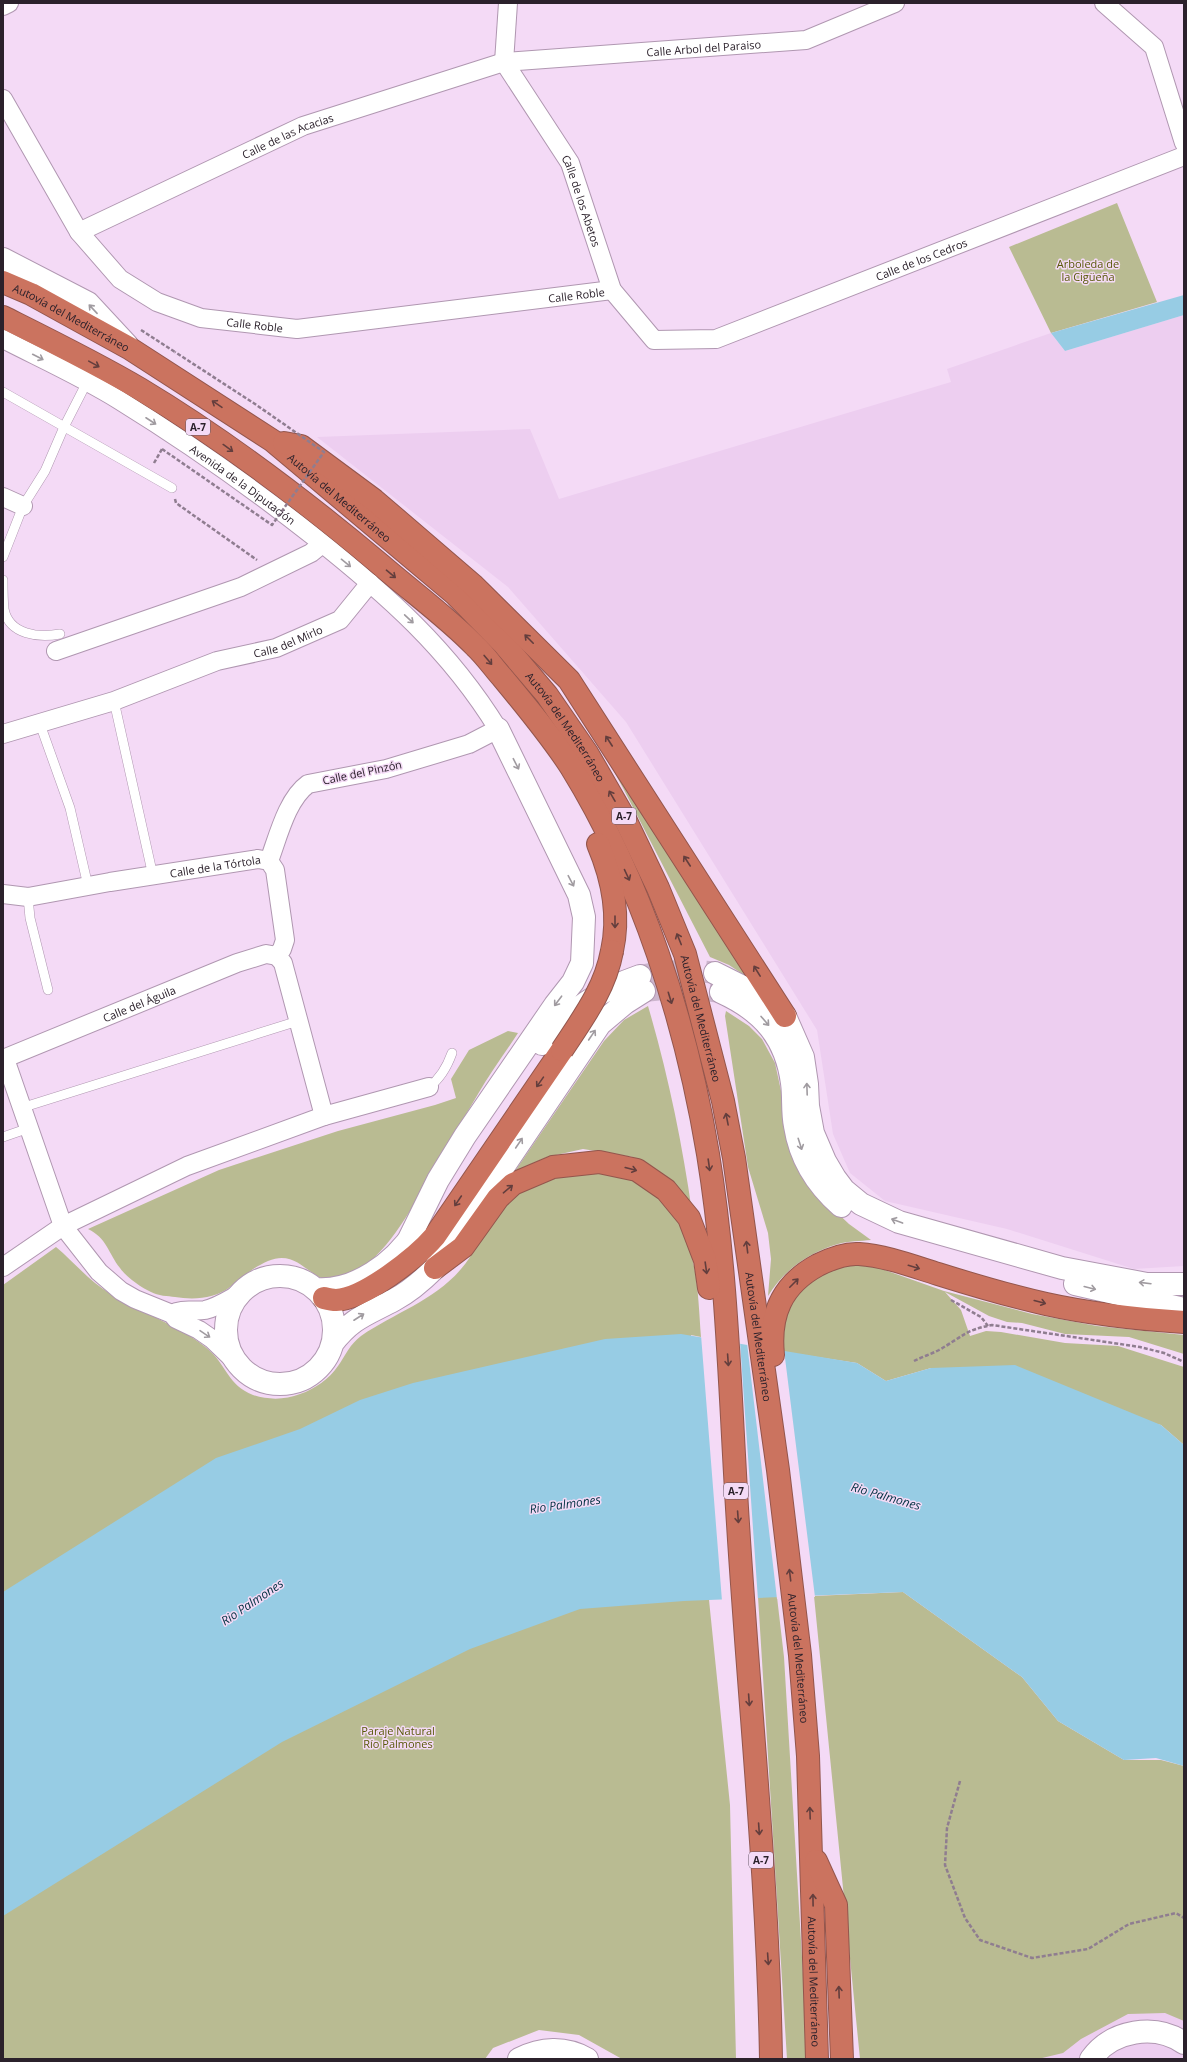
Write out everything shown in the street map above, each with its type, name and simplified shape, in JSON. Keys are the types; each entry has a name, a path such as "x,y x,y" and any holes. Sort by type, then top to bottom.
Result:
{"highway":[{"name":"Autovía del Mediterráneo","path":"3,282 31,294 129,348 273,441 455,594 503,643 547,696 587,752 625,819 658,888 685,954 701,1013 723,1101 765,1315 772,1338 782,1423 778,1470 800,1655 808,1756 817,2059"},
{"name":"Autovía del Mediterráneo","path":"3,317 60,345 140,389 215,438 329,521 475,645 525,704 570,766 611,841 632,886 653,942 690,1070 707,1151 716,1213 725,1321 746,1661 768,1968 771,2059"},
{"path":"273,441 301,446 374,500 473,584 570,680 785,1016"},
{"path":"320,1294 337,1300 356,1294 383,1280 421,1252 435,1236 562,1050 602,986 609,968 616,921 613,894 607,866 591,829 569,791 570,766"},
{"path":"435,1268 463,1247 498,1198 513,1184 553,1167 599,1162 637,1170 666,1190 690,1218 705,1260 710,1298 725,1321"},
{"path":"765,1315 784,1292 804,1272 829,1260 857,1254 883,1258 964,1282 1047,1304 1144,1320 1184,1322"},
{"path":"812,1852 836,1905 842,2059"},
{"path":"815,1981 829,2020 832,2059"}],"street":[{"path":"3,6 8,3"},
{"path":"504,62 508,3"},
{"name":"Calle Arbol del Paraiso","path":"504,62 806,40 895,3"},
{"path":"1104,3 1154,47 1184,143"},
{"name":"Calle de las Acacias","path":"79,232 303,126 504,62"},
{"name":"Calle de los Abetos","path":"504,62 570,163 612,290 654,340"},
{"name":"Calle Roble","path":"3,98 79,232 120,279 157,302 201,318 297,330 612,290"},
{"name":"Calle de los Cedros","path":"654,340 716,339 1184,156"},
{"path":"3,260 88,303 129,348"},
{"name":"Avenida de la Diputación","path":"3,339 88,382 205,456 269,502 370,583"},
{"path":"3,497 23,506"},
{"path":"58,643 241,587 311,553 322,544"},
{"path":"370,583 413,622 449,660 476,694 498,729 578,895 584,917 582,963 573,982 555,1005 438,1180 407,1243"},
{"name":"Calle del Mirlo","path":"3,734 114,701 217,661 276,648 340,620 370,583"},
{"name":"Calle del Pinzón","path":"268,861 292,800 299,790 308,784 386,769 469,744 498,729"},
{"name":"Calle de la Tórtola","path":"4,891 28,897 258,859 268,861 275,870 285,940 282,949 277,956"},
{"name":"Calle del Águila","path":"4,1059 237,963 266,954 277,956"},
{"path":"277,956 283,963 324,1116"},
{"path":"4,1059 64,1226 99,1272 121,1291 135,1299 172,1314 176,1319 212,1339 254,1378 277,1384 289,1383 306,1377 320,1366 332,1344 350,1323 362,1315 395,1299 425,1278 435,1268 600,1024 625,1003 642,984 623,982 591,998 573,1011 536,1051 407,1243 373,1273 351,1285 320,1294"},
{"path":"1184,1284 1147,1284 1062,1268 899,1222 861,1204 844,1190 835,1178 825,1161 813,1133 808,1106 807,1084 803,1057 785,1016 759,995 718,983 760,1015 783,1048 790,1076 795,1126 806,1161 827,1193 854,1217 872,1227 896,1236 1080,1286 1184,1309"},
{"path":"3,1267 64,1226 187,1166 324,1116 429,1087"},
{"path":"172,1314 178,1310 191,1311 212,1308 239,1294 258,1280 282,1276 294,1278 320,1294 333,1320 332,1344"},
{"path":"236,1362 230,1351 226,1327 232,1304 239,1294"},
{"path":"1079,2059 1097,2053 1121,2036 1140,2032 1167,2034 1184,2043"},
{"path":"519,2059 543,2050 556,2049 570,2052 587,2059"}],"lane":[{"path":"3,557 23,506 45,471 64,427 88,382"},
{"path":"3,392 172,488"},
{"path":"3,580 4,610 8,619 14,626 28,634 44,637 58,643"},
{"path":"114,701 153,876"},
{"path":"40,724 70,808 88,886"},
{"path":"28,897 30,918 48,990"},
{"path":"21,1108 298,1021"},
{"path":"429,1087 441,1075 452,1053"},
{"path":"3,1137 29,1128"}],"path":[{"path":"162,449 272,525 324,452 255,404 175,352"},
{"path":"172,488 176,503 262,563 270,573"},
{"path":"948,1299 976,1314 988,1326"},
{"path":"914,1361 938,1351 964,1333 992,1325 1140,1347 1164,1353 1184,1362"},
{"path":"960,1781 947,1828 944,1866 965,1918 980,1940 1032,1958 1088,1949 1129,1924 1176,1913 1184,1918"}],"shaded area":[{"path":"1184,315 1184,1266 1134,1269 1007,1229 885,1201 850,1173 833,1134 817,1030 626,722 508,587 317,437 530,429 559,499 951,382 947,369 1051,333 1065,351"},
{"path":"1184,1982 1184,2059 989,2059"}],"green space":[{"name":"Arboleda de la Cigüeña","path":"1117,203 1157,302 1051,333 1009,247"},
{"path":"585,719 747,977 729,965 710,957 623,788"},
{"path":"648,1006 674,1108 692,1212 649,1167 633,1157 583,1149 547,1157 515,1171 604,1041 624,1020"},
{"path":"726,1011 749,1026 762,1039 775,1063 783,1100 830,1206 849,1224 871,1240 838,1244 817,1252 789,1270 768,1296 771,1259 768,1233 748,1167 725,1016"},
{"path":"508,1031 518,1033 483,1086 407,1216 385,1246 373,1259 359,1270 345,1278 334,1281 324,1279 315,1275 299,1263 290,1259 280,1258 262,1264 218,1294 204,1298 182,1298 160,1295 143,1288 126,1275 103,1241 88,1229 219,1170 338,1131 456,1098 451,1079 469,1050"},
{"name":"Paraje Natural Río Palmones","path":"601,1171 615,1172 635,1179 654,1193 668,1208 679,1224 687,1241 696,1278 701,1337 691,1335 709,1600 730,1805 736,2059 622,2059 579,2035 539,2030 493,2048 485,2059 3,2059 3,1285 56,1247 103,1289 200,1342 215,1356 238,1386 245,1391 265,1398 276,1399 294,1396 306,1392 321,1383 330,1375 338,1366 351,1346 361,1336 439,1290 461,1269 490,1222 500,1209 512,1198 539,1183 569,1175"},
{"path":"850,1264 879,1268 944,1291 1032,1314 1097,1326 1184,1335 1184,1354 1129,1337 1065,1334 1022,1323 1007,1322 989,1316 945,1292 961,1310 970,1336 986,1331 1001,1332 1065,1343 1118,1346 1184,1367 1184,1445 1161,1425 931,1368 886,1381 857,1363 784,1352 782,1317 792,1300 821,1270"},
{"path":"903,1592 1022,1677 1058,1721 1124,1760 1161,1760 1184,1766 1184,2021 1165,2013 1128,2014 1081,2039 1063,2053 1038,2059 860,2059 814,1596"},
{"path":"758,1597 777,1597 784,1657 804,1991 806,2059 787,2059"}],"water":[{"path":"1184,295 1184,315 1065,351 1051,333"},
{"name":"Rio Palmones","path":"681,1334 857,1363 886,1381 931,1368 1015,1365 1161,1425 1184,1445 1184,1766 1156,1758 1124,1760 1058,1721 1022,1677 903,1592 684,1601 580,1609 470,1649 282,1742 3,1916 3,1592 216,1458 300,1429 360,1400 413,1383 605,1339"}],"pier":[{"path":"701,1335 740,1342 758,1600 722,1601"},
{"path":"747,1343 784,1350 815,1597 777,1599"}],"tunnel":[{"path":"640,976 678,971 715,973"},
{"path":"644,991 682,987 721,992"}]}
